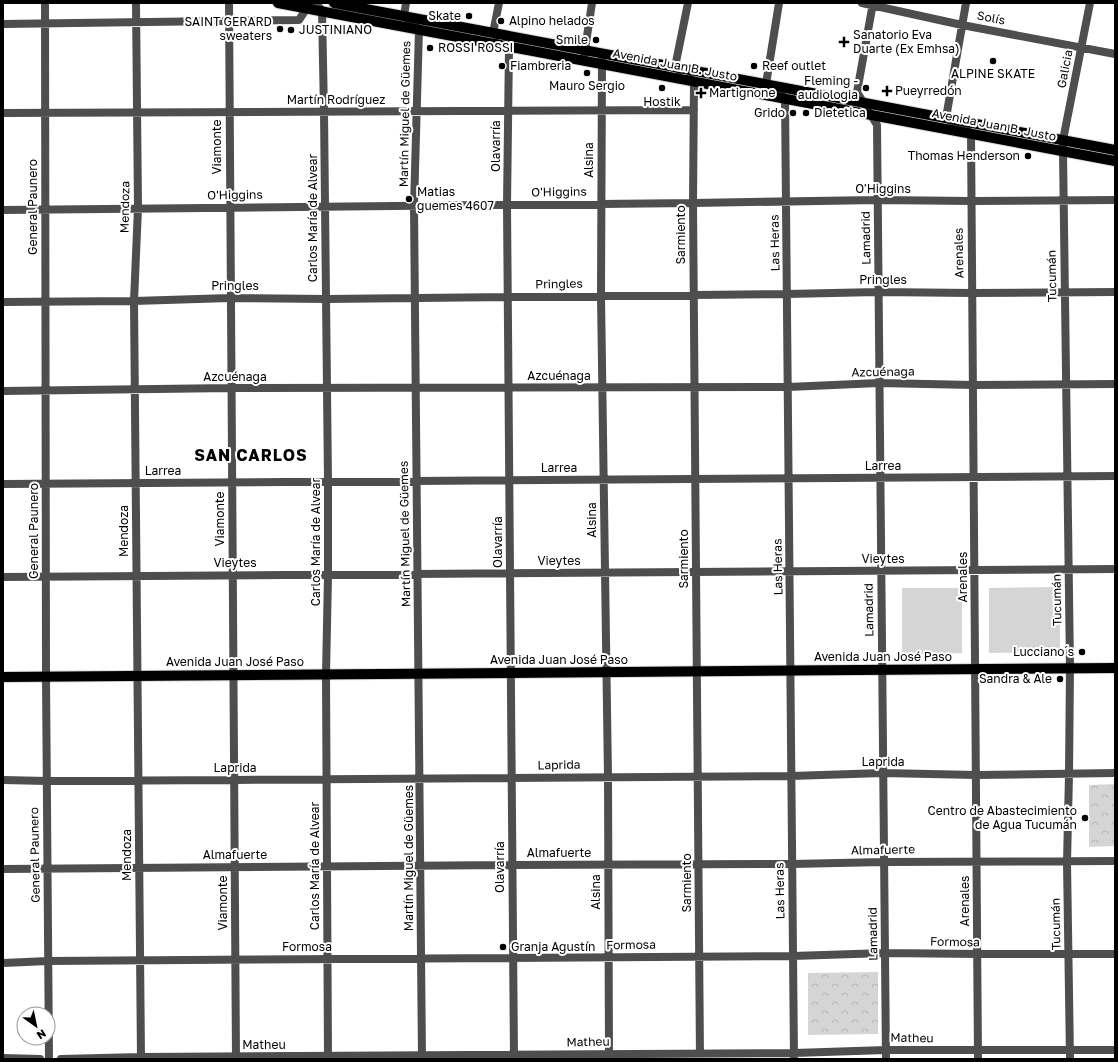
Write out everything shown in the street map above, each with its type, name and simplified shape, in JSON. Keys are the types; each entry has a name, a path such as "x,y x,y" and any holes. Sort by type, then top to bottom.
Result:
{"main road":[{"name":"Avenida Juan B. Justo","path":"278,3 314,6 419,29 584,61 602,59 675,67 864,103 946,113 1063,140 1115,150"},
{"name":"Avenida Juan B. Justo","path":"334,3 585,50 602,59 694,81 1115,161"},
{"name":"Avenida Juan José Paso","path":"3,677 1115,668"}],"street":[{"name":"General Paunero","path":"45,3 45,484 49,1059"},
{"name":"Mendoza","path":"136,3 138,208 134,301 141,1058"},
{"name":"Viamonte","path":"229,3 236,1058"},
{"path":"404,16 406,3"},
{"path":"499,3 493,33 509,46"},
{"path":"584,61 592,3"},
{"path":"688,3 675,67 694,81"},
{"path":"779,3 766,84 785,98"},
{"name":"Solís","path":"862,3 873,4 962,25 1115,54"},
{"path":"966,3 946,113 971,134"},
{"name":"Galicia","path":"1063,140 1090,3"},
{"name":"Lamadrid","path":"873,4 857,92 877,125 886,1059"},
{"path":"3,24 300,20 314,6"},
{"name":"Carlos María de Alvear","path":"314,6 324,112 328,482 326,675 328,1058"},
{"name":"Martín Miguel de Güemes","path":"404,16 419,29 414,206 422,1058"},
{"name":"Olavarría","path":"509,46 507,205 514,1057"},
{"name":"Alsina","path":"602,59 601,296 608,777 609,1057"},
{"name":"Sarmiento","path":"694,81 693,203 700,1056"},
{"name":"Las Heras","path":"785,98 794,1056"},
{"name":"Martín Rodríguez","path":"3,113 694,110"},
{"name":"Arenales","path":"971,134 978,1055"},
{"name":"Tucumán","path":"1063,140 1070,668 1067,862 1070,1055"},
{"name":"O'Higgins","path":"3,210 877,200 1115,200"},
{"name":"Pringles","path":"3,302 134,301 230,298 326,299 878,292 1115,292"},
{"name":"Azcuénaga","path":"3,391 231,388 788,387 879,383 973,385 1115,384"},
{"name":"Larrea","path":"3,484 1115,476"},
{"name":"Vieytes","path":"3,577 1115,569"},
{"name":"Laprida","path":"3,780 138,781 792,776 883,773 976,775 1115,773"},
{"name":"Almafuerte","path":"3,869 1115,861"},
{"name":"Formosa","path":"3,963 48,961 793,956 885,953 1115,954"},
{"name":"Matheu","path":"61,1059 794,1056 886,1050 978,1055 1070,1055 1115,1050"},
{"path":"3,1058 40,1059"}],"green space":[{"path":"1060,587 1060,652 989,653 989,588"},
{"path":"902,588 962,588 962,653 902,655"},
{"path":"1115,784 1115,846 1089,847 1089,785"},
{"path":"878,972 878,1034 808,1035 808,973"}],"place":[{"name":"Skate","path":"469,16"},
{"name":"Alpino helados","path":"501,21"},
{"name":"SAINT GERARD sweaters","path":"280,29"},
{"name":"JUSTINIANO","path":"291,30"},
{"name":"Smile","path":"596,40"},
{"name":"Sanatorio Eva Duarte (Ex Emhsa)","path":"844,42"},
{"name":"ROSSI ROSSI","path":"430,48"},
{"name":"ALPINE SKATE","path":"993,61"},
{"name":"Fiambreria","path":"502,66"},
{"name":"Reef outlet","path":"754,66"},
{"name":"Mauro Sergio","path":"587,73"},
{"name":"Hostik","path":"662,88"},
{"name":"Fleming - audiologia","path":"866,88"},
{"name":"Pueyrredón","path":"887,91"},
{"name":"Martignone","path":"701,93"},
{"name":"Grido","path":"793,113"},
{"name":"Dietetica","path":"806,113"},
{"name":"Thomas Henderson","path":"1028,156"},
{"name":"Matias guemes 4607","path":"409,199"},
{"name":"Lucciano´s","path":"1082,652"},
{"name":"Sandra & Ale","path":"1060,679"},
{"name":"Centro de Abastecimiento de Agua Tucumán","path":"1085,818"},
{"name":"Granja Agustín","path":"503,947"}],"district":[{"name":"SAN CARLOS","path":"251,455"}]}
